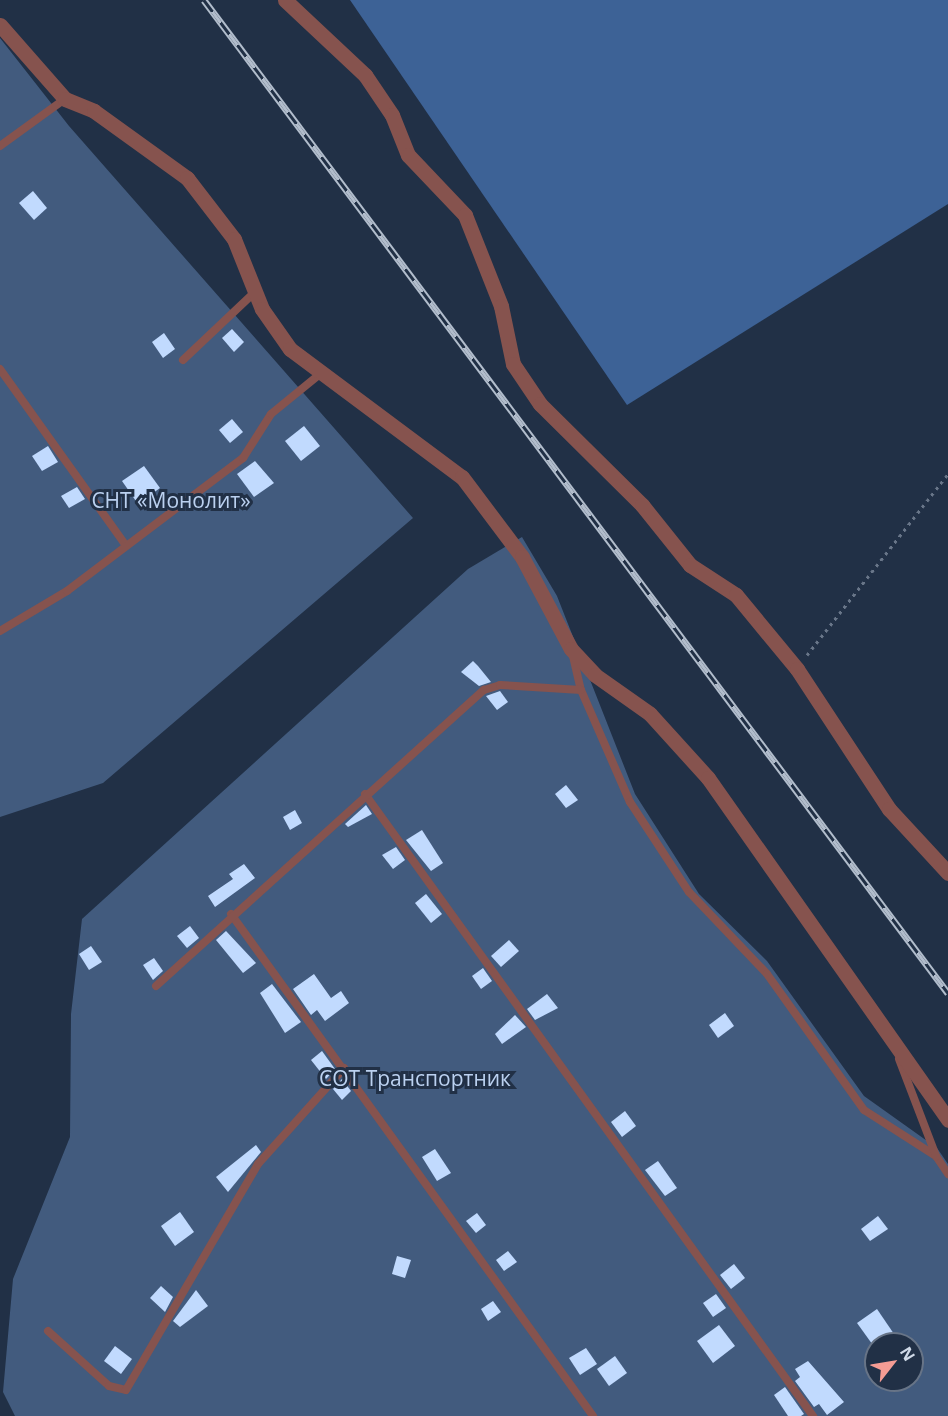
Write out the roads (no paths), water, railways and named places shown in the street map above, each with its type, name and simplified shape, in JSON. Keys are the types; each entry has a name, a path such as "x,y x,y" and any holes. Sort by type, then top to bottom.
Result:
{"street":[{"path":"285,0 365,75 392,115 408,155 465,215 501,306 513,364 540,404 642,505 690,566 736,595 797,669 889,809 948,873"},
{"path":"0,25 65,99 94,111 187,178 234,239 255,292 290,349 320,374 449,463 522,557 571,648 595,675 650,714 708,778 948,1120"}],"lane":[{"path":"0,146 65,99"},
{"path":"183,360 255,292"},
{"path":"0,369 124,543"},
{"path":"0,631 67,591 124,543 243,458 271,414 320,374"},
{"path":"571,648 581,690 630,802 689,892 767,974 864,1110 936,1156"},
{"path":"156,986 231,914 484,690 500,685 581,690"},
{"path":"365,794 813,1416"},
{"path":"231,914 593,1416"},
{"path":"894,1046 936,1156 948,1173"},
{"path":"48,1331 109,1386 126,1390 258,1164 344,1068"}],"railway":[{"path":"204,0 948,993"}],"park label":[{"name":"СНТ «Монолит»","path":"171,500"},
{"name":"СОТ Транспортник","path":"415,1078"}]}
